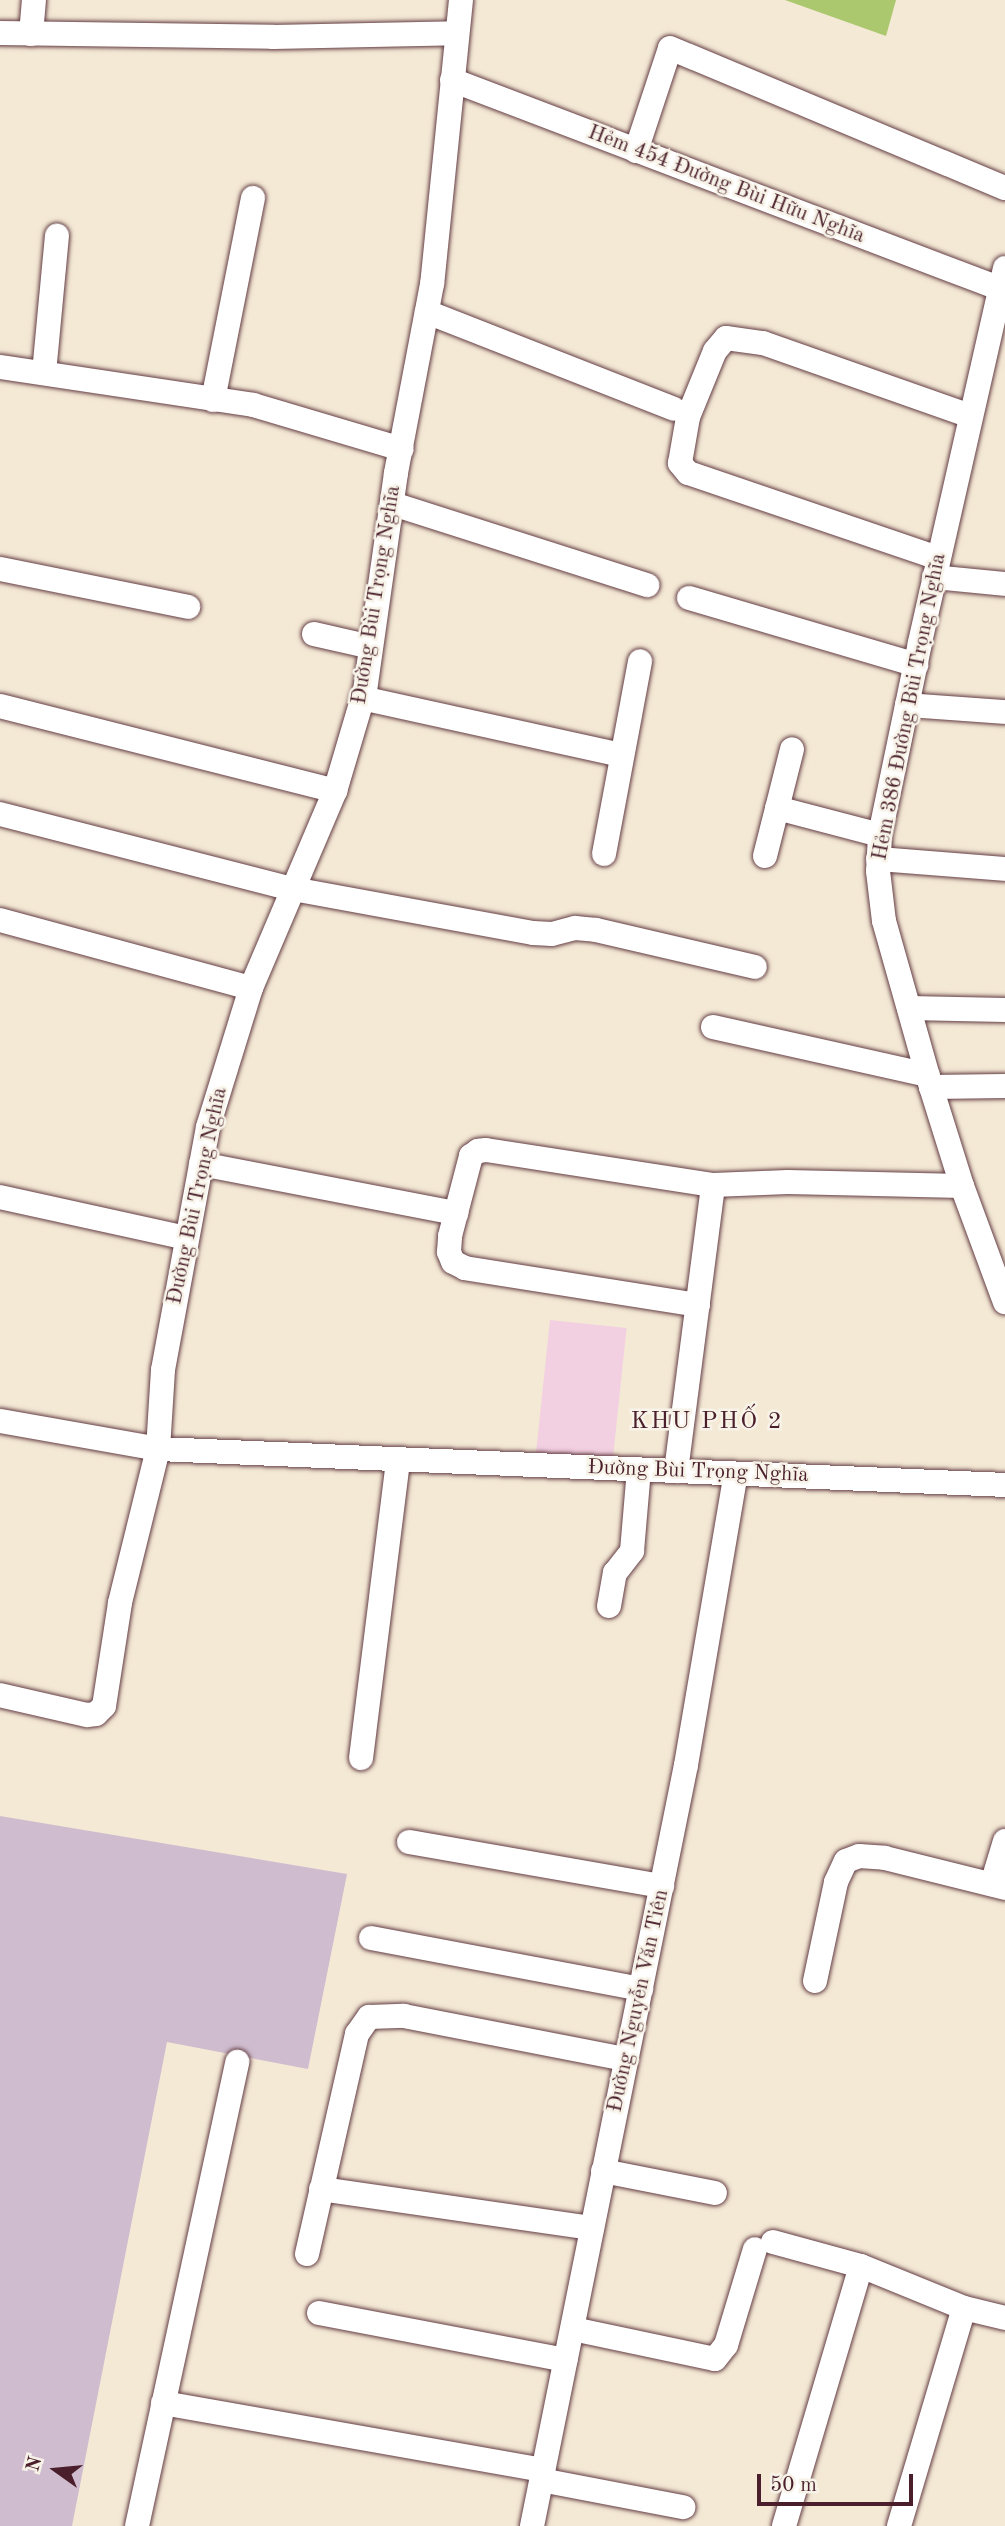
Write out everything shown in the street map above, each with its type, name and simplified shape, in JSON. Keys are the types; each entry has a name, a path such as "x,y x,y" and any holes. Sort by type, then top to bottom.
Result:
{"street":[{"path":"31,34 34,0"},
{"name":"Đường Bùi Trọng Nghĩa","path":"461,0 427,312 362,698 335,791 251,988 208,1126 163,1370 158,1449 1005,1485"},
{"path":"0,33 273,37 457,33"},
{"path":"636,150 670,48 1005,188"},
{"name":"Hẻm 454 Đường Bùi Hữu Nghĩa","path":"452,80 636,150 1003,279"},
{"path":"213,400 253,198"},
{"path":"44,373 57,236"},
{"name":"Hẻm 386 Đường Bùi Trọng Nghĩa","path":"1003,279 937,567 879,847 884,921 962,1186 1005,1302"},
{"path":"427,312 674,409"},
{"path":"970,416 763,343 726,338 715,351 688,417 680,463 688,473 937,567 1005,584"},
{"path":"0,367 253,405 402,449"},
{"path":"393,504 647,585"},
{"path":"0,569 188,607"},
{"path":"689,598 916,665"},
{"path":"313,634 371,647"},
{"path":"604,854 640,661"},
{"path":"362,698 621,755"},
{"path":"907,705 1005,712"},
{"path":"0,706 335,791"},
{"path":"765,856 792,748"},
{"path":"777,808 879,847 1005,869"},
{"path":"0,814 293,889 533,933 552,934 575,928 596,930 755,967"},
{"path":"0,920 251,988"},
{"path":"909,1008 1005,1010"},
{"path":"713,1027 929,1081 1005,1086"},
{"path":"698,1305 465,1268 453,1262 449,1252 471,1156 478,1151 713,1185 788,1182 962,1186"},
{"path":"201,1164 456,1213"},
{"path":"676,1471 713,1185"},
{"path":"0,1197 186,1238"},
{"path":"0,1421 158,1449 120,1603 104,1706 96,1713 87,1715 0,1695"},
{"path":"361,1758 398,1459"},
{"path":"609,1605 615,1573 632,1551 639,1470"},
{"name":"Đường Nguyễn Văn Tiên","path":"532,2526 662,1885 736,1474"},
{"path":"815,1981 836,1882 846,1861 859,1856 885,1858 999,1886 1005,1841"},
{"path":"409,1842 662,1885"},
{"path":"371,1938 641,1989"},
{"path":"307,2254 357,2034 369,2017 404,2017 626,2059"},
{"path":"137,2526 237,2062"},
{"path":"603,2171 715,2193"},
{"path":"321,2189 592,2228"},
{"path":"573,2329 715,2359 726,2345 764,2246 861,2266 964,2308 1005,2318"},
{"path":"784,2526 861,2266"},
{"path":"899,2526 964,2308"},
{"path":"320,2313 566,2360"},
{"path":"163,2403 542,2475 683,2507"}],"shaded area":[{"path":"550,1320 627,1328 612,1464 536,1456"},
{"path":"0,1816 347,1874 308,2069 167,2042 72,2526 0,2526"}],"green space":[{"path":"785,0 896,0 886,36"}],"district":[{"name":"KHU PHỐ 2","path":"707,1423"}]}
